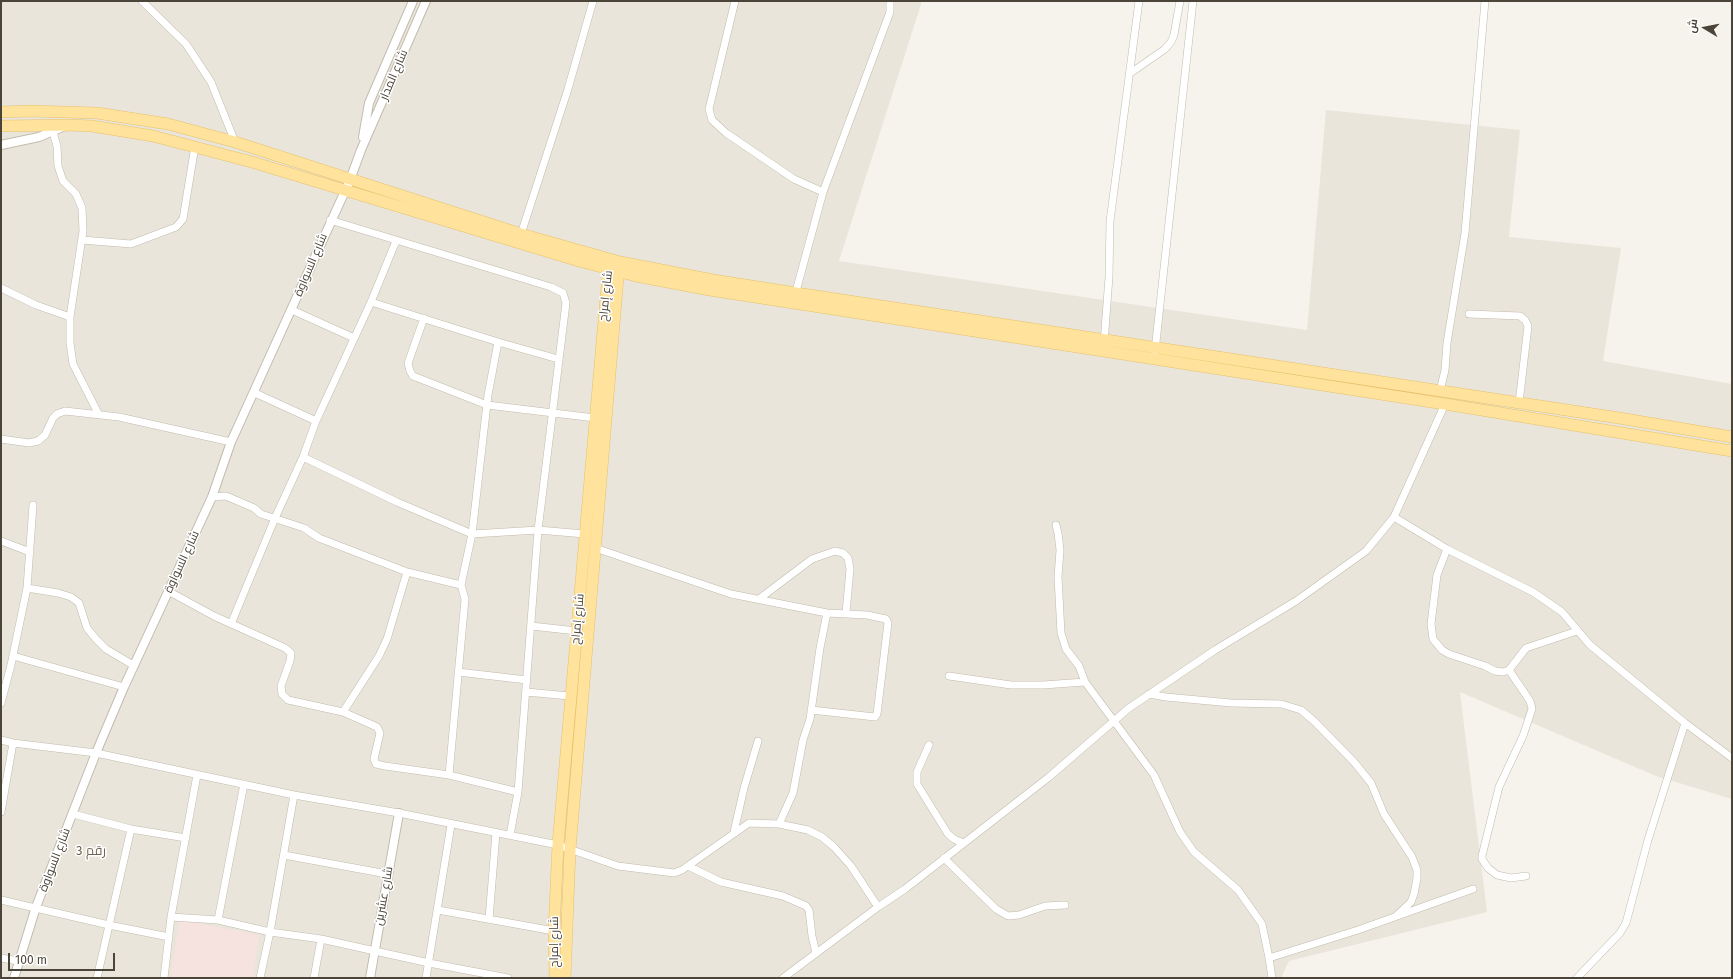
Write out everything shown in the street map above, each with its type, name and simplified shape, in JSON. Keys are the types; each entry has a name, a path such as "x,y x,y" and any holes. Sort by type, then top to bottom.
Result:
{"main road":[{"path":"1,112 38,111 104,114 168,124 235,142 614,265"},
{"path":"1,126 68,125 121,130 195,146 344,190 710,290 794,298 1154,354 1505,415 1732,451"},
{"name":"شارع إمراح","path":"555,978 554,931 558,845 570,696 595,418 614,265"},
{"name":"شارع إمراح","path":"565,978 570,849 595,548 614,265"},
{"path":"1154,354 1440,391 1732,437"},
{"path":"1505,415 1507,402"}],"street":[{"path":"142,1 186,44 211,82 235,142"},
{"path":"361,150 369,103 413,1"},
{"name":"شارع المدار","path":"361,150 426,1"},
{"path":"521,234 563,104 593,1"},
{"path":"735,1 709,109 712,120 726,133 794,179 823,192"},
{"path":"794,298 823,192 890,12 890,1"},
{"path":"1103,346 1109,277 1110,221 1139,1"},
{"path":"1129,74 1165,49 1171,42 1174,35 1180,1"},
{"path":"1154,354 1193,1"},
{"path":"1440,391 1445,370 1447,343 1466,233 1485,1"},
{"path":"1,145 53,132 68,125"},
{"path":"53,132 57,146 58,166 63,181 76,194 82,208 83,231 70,317 70,343 73,364 98,413"},
{"path":"82,240 131,244 176,227 183,218 195,146"},
{"name":"شارع السواوة","path":"14,978 18,961 36,907 96,753 124,686 212,497 231,442 292,310 330,220 350,180 361,150"},
{"path":"330,220 552,287 563,293 566,303 538,530 518,792 510,835"},
{"path":"231,624 275,518 303,458 316,421 371,302 396,241"},
{"path":"1,288 36,305 70,317"},
{"path":"371,302 498,342 558,359"},
{"path":"292,310 354,338"},
{"path":"1469,314 1520,316 1525,320 1528,326 1519,403"},
{"path":"424,318 408,363 413,376 487,405 595,418"},
{"path":"449,775 465,599 461,585 472,534 487,405 498,342"},
{"path":"254,393 316,421"},
{"path":"783,978 878,907 905,889 1049,777 1115,720 1149,694 1215,650 1296,601 1366,552 1394,517 1445,404"},
{"path":"1,439 34,443 45,435 53,418 57,414 65,411 98,413 231,442"},
{"path":"303,458 472,534 538,530 585,534"},
{"path":"212,497 226,496 254,508 261,514 304,528 319,538 407,572 461,585"},
{"path":"1,702 13,656 27,588 33,506"},
{"path":"1394,517 1447,549 1533,592 1562,612 1590,645 1685,723 1732,758"},
{"path":"1056,524 1060,550 1058,577 1062,633 1066,649 1079,666 1085,682 1115,720 1154,775 1180,832 1194,852 1238,890 1262,924 1272,978"},
{"path":"1,541 30,552"},
{"path":"595,548 709,588 746,598 759,599 827,613 846,613 881,617 886,619 888,623 876,714 871,718 811,710"},
{"path":"1447,549 1437,575 1432,601 1430,624 1434,640 1442,650 1494,671 1509,670 1526,648 1577,631"},
{"path":"759,599 812,559 835,551 843,553 848,558 850,569 846,613"},
{"path":"343,712 379,656 388,639 407,572"},
{"path":"27,588 58,593 71,597 79,603 87,628 96,639 106,649 133,665"},
{"path":"168,591 231,624 285,648 291,653 290,661 281,686 282,694 288,700 343,712 377,727 380,730 374,759 376,764 449,775 518,792"},
{"path":"779,824 793,794 803,740 811,710 820,648 827,613"},
{"path":"531,626 576,631"},
{"path":"13,656 124,686"},
{"path":"1509,670 1530,701 1532,709 1524,736 1499,786 1482,856 1488,868 1497,875 1511,878 1526,876"},
{"path":"458,672 527,680"},
{"path":"949,676 1011,685 1043,686 1085,682"},
{"path":"526,692 570,696"},
{"path":"1149,694 1230,703 1281,704 1301,710 1314,721 1354,762 1371,783 1384,814 1412,857 1417,878 1414,894 1411,902 1396,916"},
{"path":"1578,978 1620,933 1626,923 1648,840 1685,723"},
{"path":"1,740 13,743 96,753 197,776 294,795 400,813 451,825 558,845 618,866 674,873 688,866 748,823 779,824 808,830 822,837 828,842 851,866 878,907"},
{"path":"734,832 745,782 758,741"},
{"path":"1,812 3,793 13,743"},
{"path":"929,746 917,772 917,784 948,834 954,839 963,843"},
{"path":"164,978 171,917 197,776"},
{"path":"218,920 244,784"},
{"path":"260,978 270,932 294,795"},
{"name":"شارع عشرين","path":"370,978 387,874 400,813"},
{"path":"72,814 131,829 186,838"},
{"path":"426,978 451,825"},
{"path":"97,978 131,829"},
{"path":"490,918 496,833"},
{"path":"284,855 387,874"},
{"path":"944,858 996,909 1008,916 1019,915 1046,906 1065,905"},
{"path":"688,866 721,882 783,896 806,906 809,910 812,936 816,953"},
{"path":"1269,958 1358,930 1473,889"},
{"path":"1,900 169,937"},
{"path":"438,910 490,918 554,931"},
{"path":"171,917 218,920 270,932 320,939 429,963 508,978"},
{"path":"314,978 320,939"},
{"path":"1,958 18,961"}],"shaded area":[{"path":"1,1 922,1 839,261 1307,330 1326,110 1520,130 1509,237 1621,248 1603,361 1732,384 1732,799 1656,776 1460,692 1487,912 1289,961 1281,978 1,978"},
{"path":"180,920 259,935 253,978 170,978"}],"district":[{"name":"رقم 3","path":"91,851"}]}
